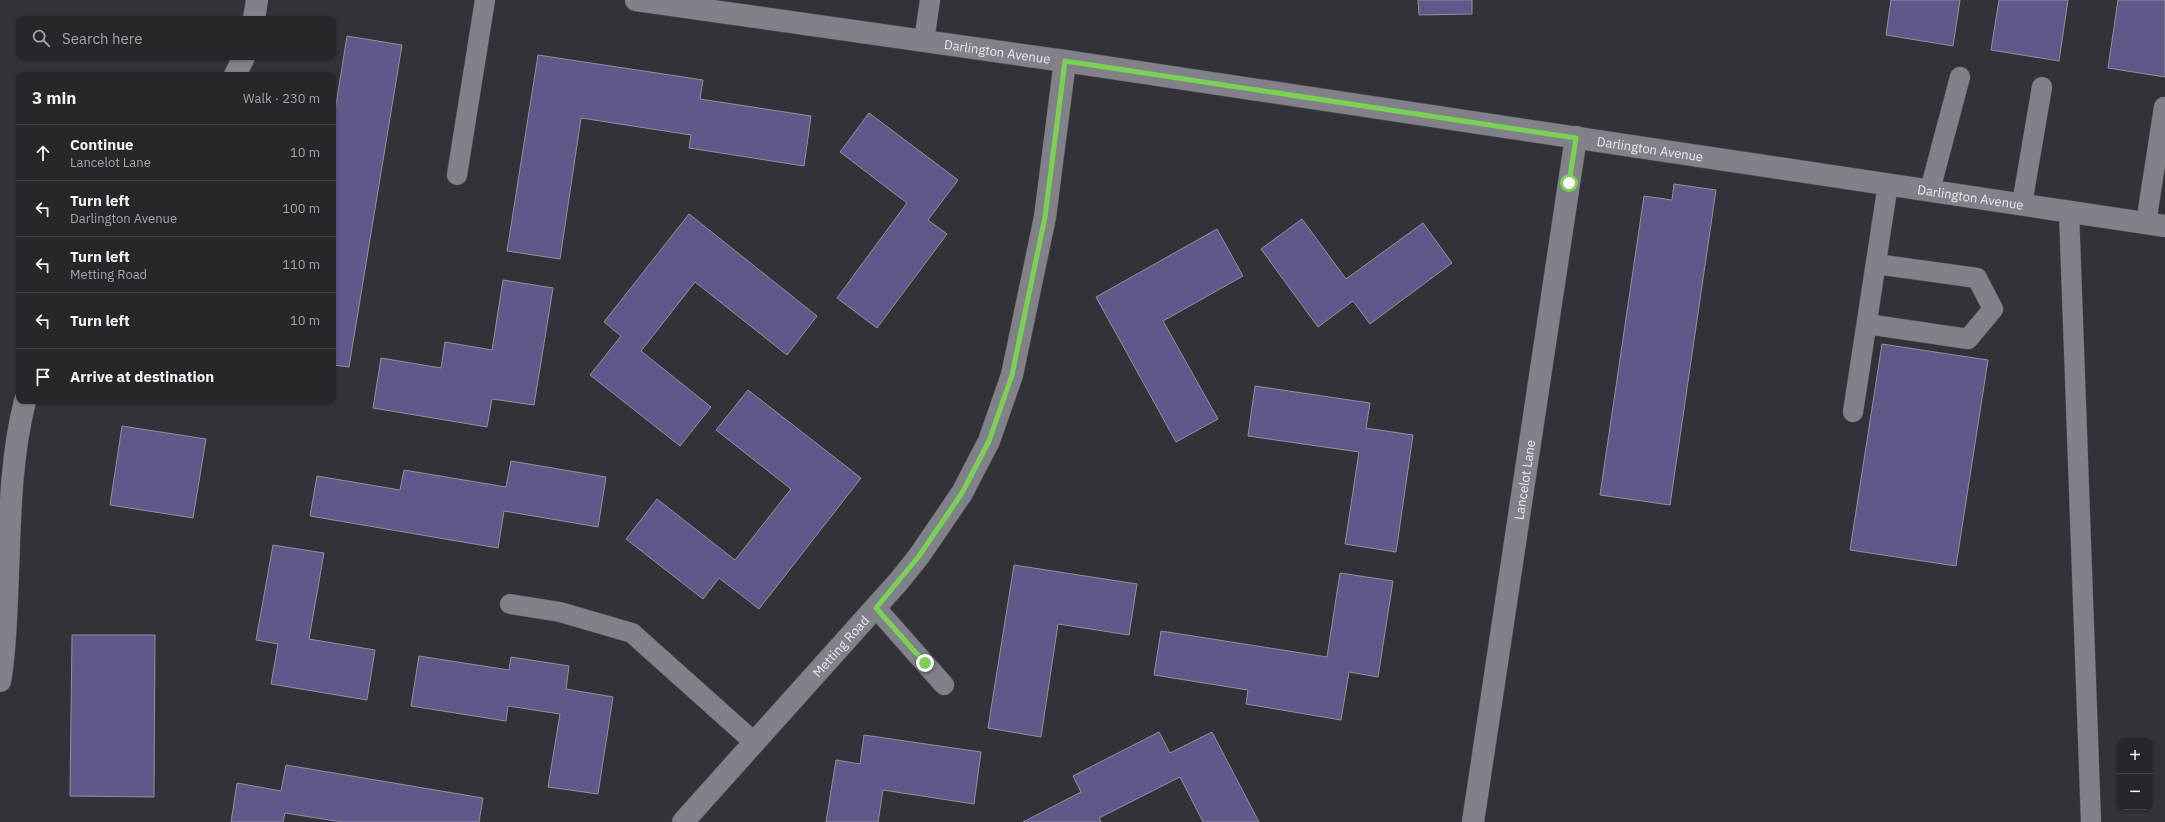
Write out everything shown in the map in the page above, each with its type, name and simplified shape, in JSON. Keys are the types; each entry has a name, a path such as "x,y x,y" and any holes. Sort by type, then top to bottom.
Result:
{"street":[{"path":"254,16 257,0"},
{"name":"Darlington Avenue","path":"636,0 1065,61 2155,225"},
{"path":"236,72 242,60"},
{"name":"Metting Road","path":"683,822 876,608 919,556 962,493 989,441 1012,375 1045,217 1065,61"},
{"name":"Lancelot Lane","path":"1473,822 1576,138"},
{"path":"0,681 6,632 15,462 25,404"}],"lane":[{"path":"456,175 485,0"},
{"path":"924,41 930,0"},
{"path":"1930,190 1960,77"},
{"path":"2022,204 2042,87"},
{"path":"2155,225 2164,107"},
{"path":"1853,412 1888,184"},
{"path":"2069,211 2091,822"},
{"path":"1867,324 1968,339 1993,309 1977,278 1876,264"},
{"path":"510,604 560,612 632,633 755,743"},
{"path":"876,608 944,685"}],"building":[{"path":"1418,0 1472,0 1472,14 1419,15"},
{"path":"1891,0 1960,0 1953,46 1886,35"},
{"path":"1999,0 2068,0 2059,61 1991,50"},
{"path":"2118,0 2165,0 2165,77 2108,68"},
{"path":"347,36 402,45 349,367 336,365 336,105"},
{"path":"538,55 703,80 700,99 811,116 804,166 689,148 691,135 581,118 560,259 507,251"},
{"path":"869,113 958,180 928,220 947,234 877,328 837,298 907,203 840,152"},
{"path":"1674,184 1716,190 1670,505 1600,495 1644,196 1672,200"},
{"path":"689,214 817,316 787,355 695,282 641,351 711,407 680,446 590,375 621,336 604,322"},
{"path":"1302,219 1346,279 1423,223 1452,263 1370,324 1353,301 1318,327 1261,249"},
{"path":"1217,229 1243,276 1163,321 1218,419 1176,442 1096,297"},
{"path":"503,280 553,288 534,405 492,399 487,427 373,408 381,358 441,368 445,342 492,350"},
{"path":"1882,344 1988,360 1956,566 1850,550"},
{"path":"1255,386 1370,403 1366,428 1413,435 1396,552 1345,544 1359,452 1248,436"},
{"path":"748,390 861,478 759,609 719,578 703,599 626,539 657,499 735,560 791,489 716,430"},
{"path":"122,426 206,439 193,518 110,505"},
{"path":"511,461 606,477 598,527 504,511 498,548 310,516 317,476 400,490 404,470 506,487"},
{"path":"273,545 324,553 309,639 375,650 367,700 271,684 278,644 256,640"},
{"path":"1014,565 1137,584 1129,635 1058,624 1041,737 988,728"},
{"path":"1340,573 1393,581 1378,677 1349,672 1341,720 1246,704 1248,690 1154,675 1161,631 1327,657"},
{"path":"72,635 155,635 154,797 70,796"},
{"path":"419,656 509,670 511,657 569,666 566,689 613,697 598,794 548,787 560,714 508,706 506,721 411,706"},
{"path":"1159,732 1170,753 1212,732 1259,822 1203,822 1180,777 1099,818 1101,822 1023,822 1081,792 1073,776"},
{"path":"864,735 981,752 974,804 883,790 878,822 826,822 836,760 860,764"},
{"path":"286,765 483,798 479,822 342,822 285,813 283,822 231,822 237,783 281,791"}],"route":[{"path":"925,663 876,608 919,556 962,493 989,441 1012,375 1045,217 1065,61 1576,138 1569,183"}]}
